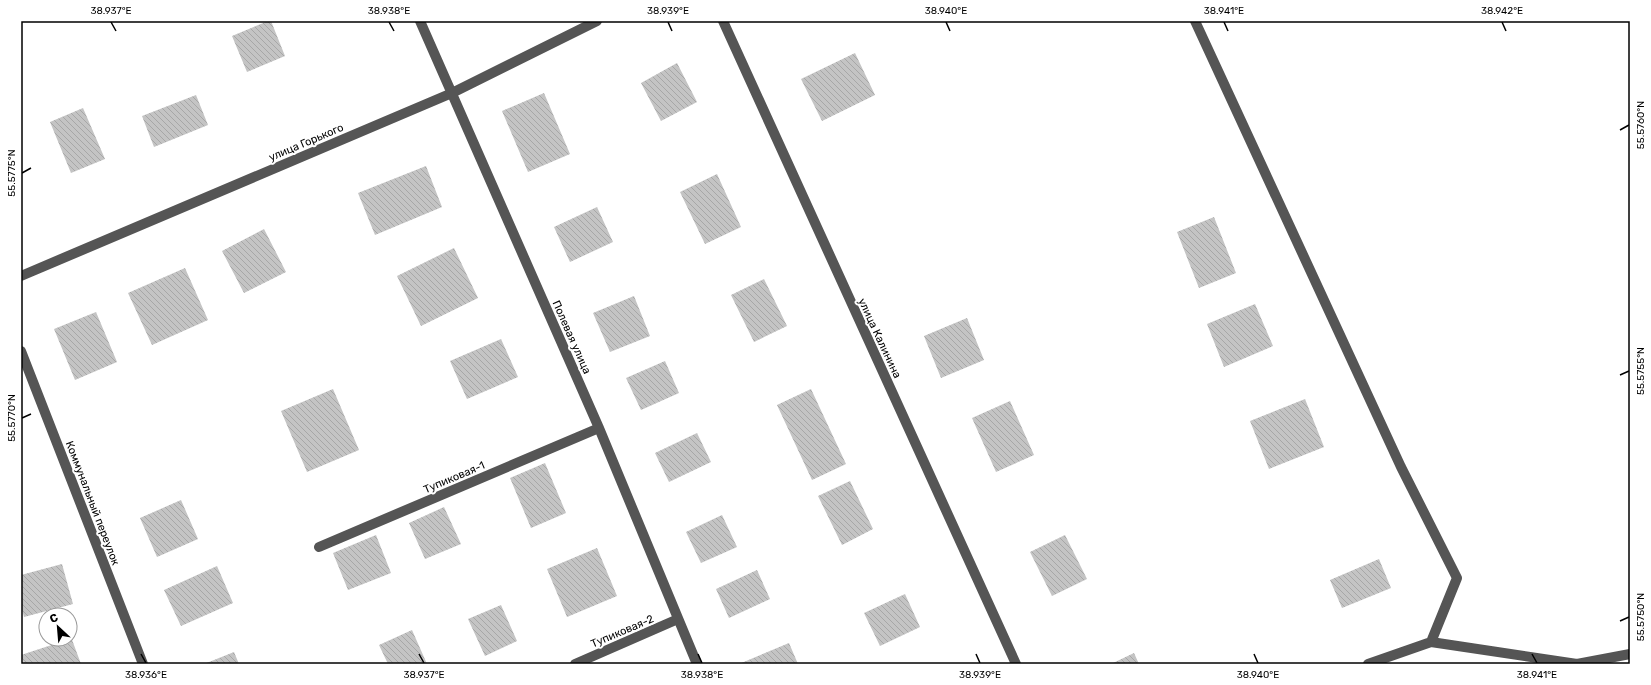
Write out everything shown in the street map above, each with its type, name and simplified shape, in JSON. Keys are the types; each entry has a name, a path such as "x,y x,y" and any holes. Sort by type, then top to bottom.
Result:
{"street":[{"name":"Полевая улица","path":"420,21 599,428 697,664"},
{"name":"улица Горького","path":"21,276 452,93 596,21"},
{"name":"улица Калинина","path":"723,21 1016,664"},
{"path":"1195,21 1401,467 1457,578 1431,642"},
{"name":"Коммунальный переулок","path":"21,351 143,664"},
{"name":"Тупиковая-1","path":"319,548 599,428"},
{"name":"Тупиковая-2","path":"575,664 678,619"},
{"path":"1368,664 1431,642 1577,664 1630,654"}],"building":[{"path":"271,21 285,56 247,72 232,36"},
{"path":"855,53 875,95 822,121 801,79"},
{"path":"677,63 697,102 661,121 641,83"},
{"path":"544,93 570,154 528,172 502,111"},
{"path":"196,95 208,125 154,147 142,116"},
{"path":"83,108 105,159 71,173 50,122"},
{"path":"426,166 442,207 375,235 358,193"},
{"path":"717,174 741,227 705,244 680,192"},
{"path":"597,207 613,242 570,262 554,227"},
{"path":"1214,217 1236,273 1199,288 1177,232"},
{"path":"264,229 286,272 244,293 222,251"},
{"path":"454,248 478,298 421,326 397,276"},
{"path":"185,268 208,320 152,345 128,293"},
{"path":"764,279 787,326 754,342 731,295"},
{"path":"634,296 650,336 610,352 593,313"},
{"path":"1255,304 1273,346 1224,367 1207,324"},
{"path":"96,312 117,362 75,380 54,329"},
{"path":"967,318 984,360 941,378 924,336"},
{"path":"501,339 518,377 467,399 450,361"},
{"path":"665,361 679,393 641,410 626,378"},
{"path":"333,389 359,450 307,472 281,411"},
{"path":"811,389 846,464 812,480 777,405"},
{"path":"1305,399 1324,447 1269,469 1250,421"},
{"path":"1010,401 1034,455 996,472 972,418"},
{"path":"697,433 711,462 669,482 655,453"},
{"path":"545,463 566,513 531,528 510,478"},
{"path":"850,481 873,529 842,545 818,496"},
{"path":"181,500 198,539 157,557 140,518"},
{"path":"444,507 461,544 425,559 409,523"},
{"path":"722,515 737,547 701,563 686,532"},
{"path":"376,535 391,573 348,590 333,553"},
{"path":"1065,535 1087,579 1052,596 1030,552"},
{"path":"597,548 617,596 567,617 547,569"},
{"path":"1379,559 1391,588 1342,608 1330,580"},
{"path":"62,564 73,604 62,607 38,607 38,613 24,617 21,605 21,575"},
{"path":"217,566 233,603 181,626 164,590"},
{"path":"757,570 770,599 729,618 716,589"},
{"path":"905,594 920,627 880,646 864,613"},
{"path":"501,605 517,641 485,656 468,619"},
{"path":"412,630 427,664 388,664 379,645"},
{"path":"789,643 798,664 739,664"},
{"path":"46,647 75,647 81,664 24,664 21,655"},
{"path":"234,652 239,664 204,664"},
{"path":"1134,653 1139,664 1111,664"}]}
